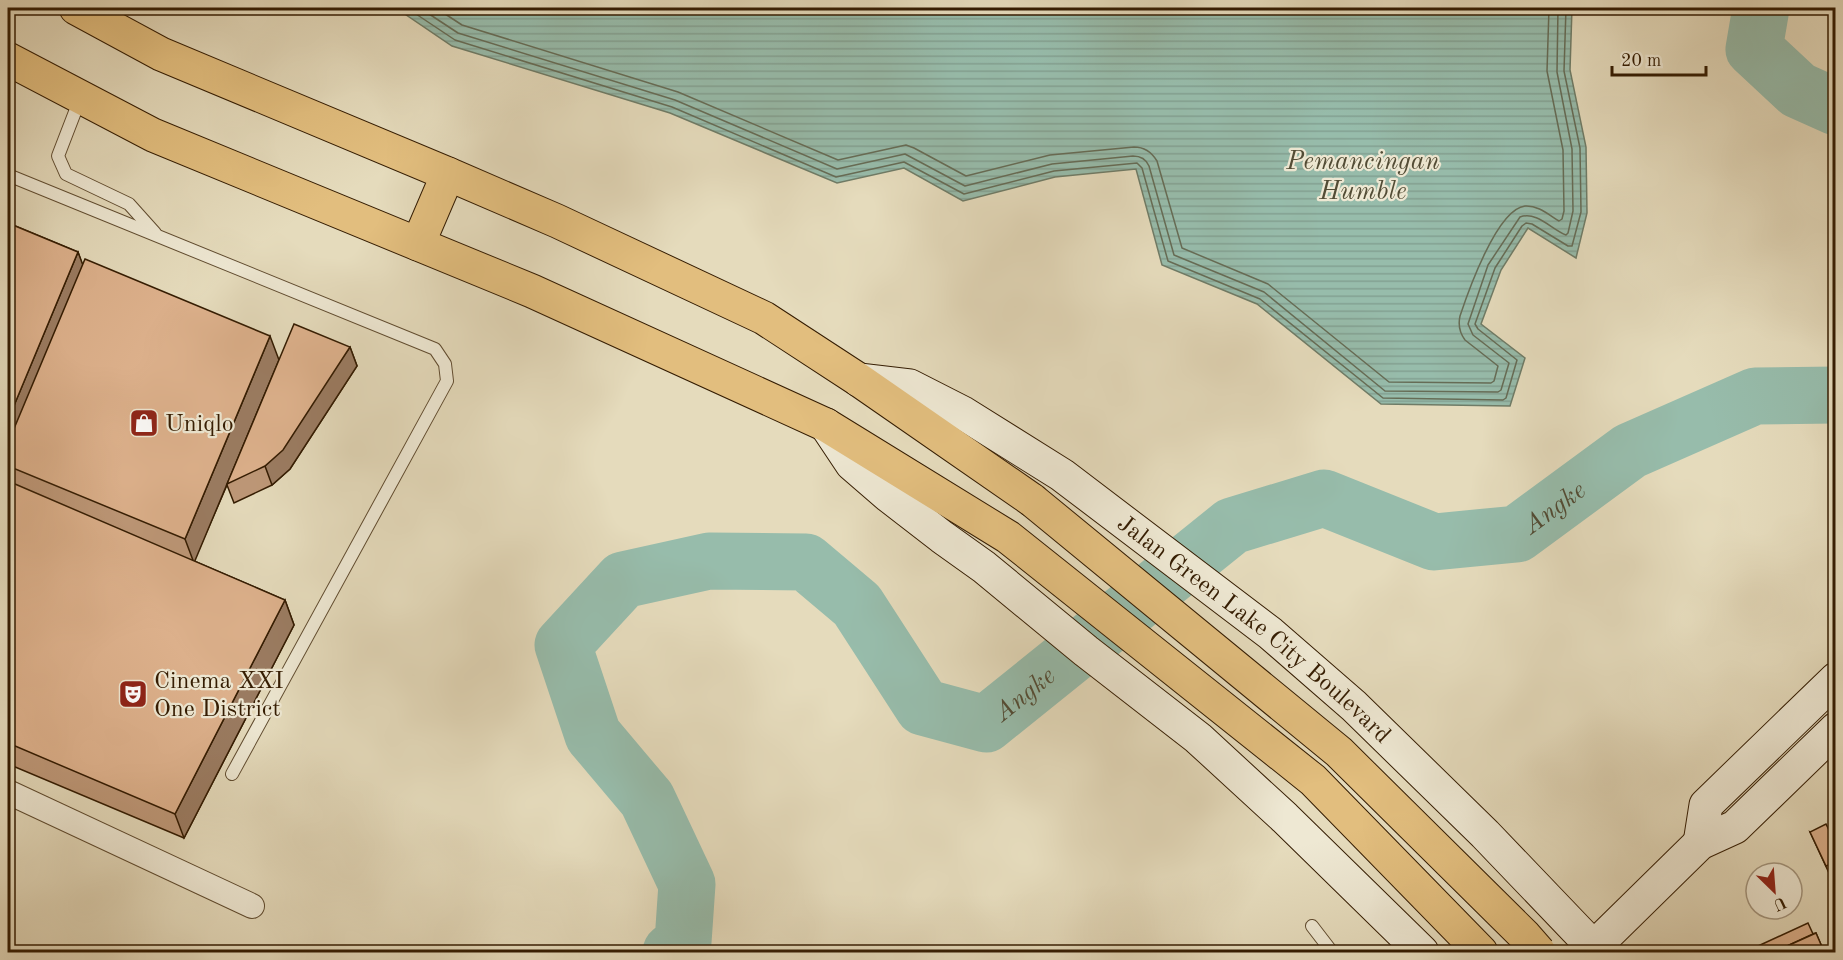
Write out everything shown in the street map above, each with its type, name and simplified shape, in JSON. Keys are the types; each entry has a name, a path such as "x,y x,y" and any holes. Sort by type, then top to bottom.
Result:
{"main road":[{"path":"76,8 161,54 557,221 764,318 860,380 1032,500 1339,752 1539,952"},
{"path":"8,59 153,135 532,291 826,425 1008,537 1313,780 1481,952"},
{"path":"418,244 448,174"}],"street":[{"name":"Jalan Green Lake City Boulevard","path":"860,380 910,386 963,413 1062,475 1270,633 1354,706 1542,893 1594,951"},
{"path":"826,425 852,464 1198,738 1285,818 1422,952"},
{"path":"1700,843 1706,805 1836,679"},
{"path":"1594,951 1700,843 1735,827 1836,729"},
{"path":"8,792 252,906"},
{"path":"1529,952 1547,936 1550,927 1550,919 1542,893"}],"lane":[{"path":"80,97 58,156 66,174 129,204 158,236"},
{"path":"8,175 435,349 445,364 447,381 232,774"},
{"path":"1312,926 1332,952"}],"water":[{"name":"Pemancingan Humble","path":"396,8 1572,8 1570,70 1586,147 1587,213 1576,258 1528,228 1501,270 1481,324 1525,358 1510,406 1381,404 1257,304 1162,265 1136,169 1055,177 963,201 904,168 837,183 670,113 452,46"}],"building":[{"path":"8,223 78,252 8,420"},
{"name":"Uniqlo","path":"85,259 270,336 185,539 8,466 8,443"},
{"path":"294,324 350,347 283,450 265,466 227,484"},
{"name":"Cinema XXI One District","path":"8,481 285,600 175,814 8,743"},
{"path":"1836,819 1836,833 1830,822"},
{"path":"1826,824 1836,845 1836,862 1826,866 1810,832"},
{"path":"1808,923 1813,934 1774,952 1745,952"},
{"path":"1816,933 1822,947 1810,952 1774,952"}],"waterway":[{"name":"Angke","path":"1761,8 1754,49 1798,90 1836,107"},
{"name":"Angke","path":"671,952 683,942 687,884 647,799 593,735 563,645 623,580 709,561 806,562 857,605 923,707 986,724 1232,526 1324,498 1434,542 1517,534 1630,451 1755,396 1836,395"}],"place":[{"name":"Uniqlo","path":"144,423"},
{"name":"Cinema XXI One District","path":"133,694"}]}
